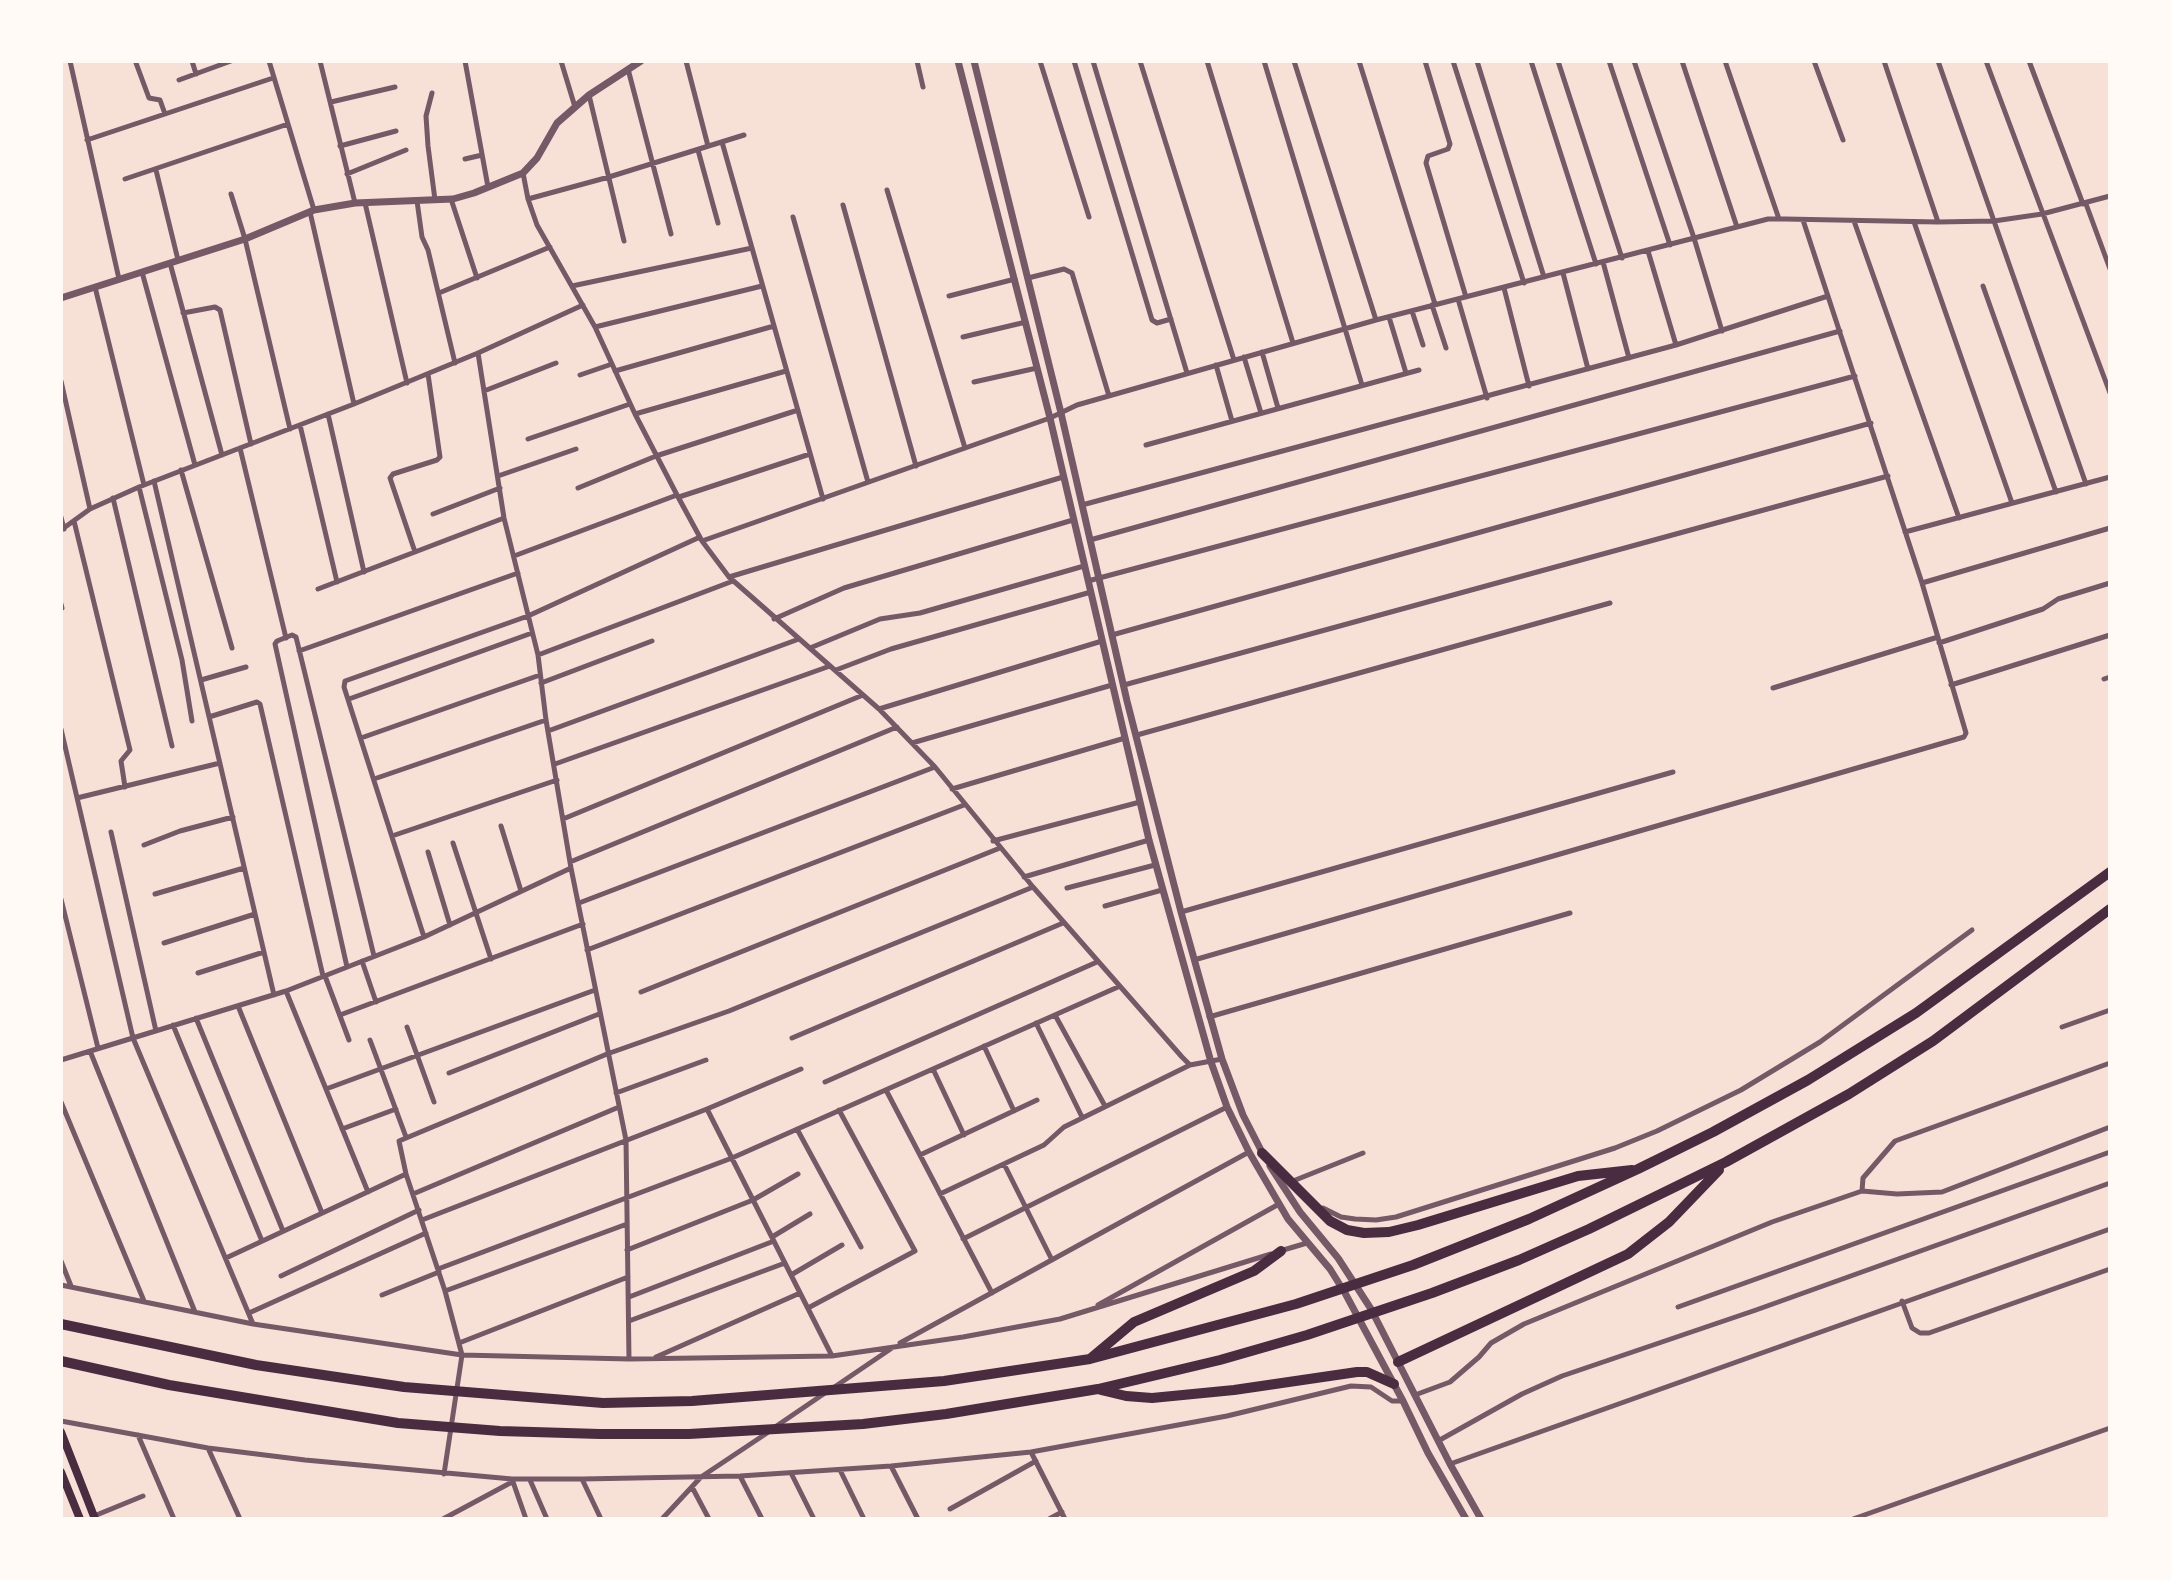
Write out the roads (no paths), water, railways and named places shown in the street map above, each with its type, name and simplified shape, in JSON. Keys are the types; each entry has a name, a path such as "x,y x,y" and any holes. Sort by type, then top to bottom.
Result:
{"highway":[{"path":"61,1324 256,1365 404,1387 603,1403 692,1401 944,1381 1090,1359 1296,1304 1413,1265 1529,1219 1638,1169 1808,1080 1905,1019 2110,872"},
{"path":"61,1361 169,1385 398,1423 500,1431 600,1434 690,1434 863,1423 946,1414 1098,1389 1220,1360 1307,1335 1432,1293 1519,1260 1589,1229 1726,1162 1838,1100 1922,1048 2110,909"},
{"path":"1262,1153 1330,1221 1347,1230 1364,1233 1389,1232 1418,1225 1578,1176 1638,1169"},
{"path":"1398,1362 1628,1254 1669,1222 1726,1162"},
{"path":"1090,1359 1134,1322 1254,1271 1281,1251"},
{"path":"1098,1389 1126,1396 1152,1398 1234,1390 1357,1372 1367,1372 1394,1384"}],"main road":[{"path":"61,1432 95,1518"},
{"path":"61,1472 79,1519"}],"street":[{"path":"70,61 118,279"},
{"path":"192,61 196,74"},
{"path":"178,80 231,61"},
{"path":"269,61 312,211 354,404"},
{"path":"320,61 355,203"},
{"path":"465,61 488,187"},
{"path":"561,61 575,107"},
{"path":"61,298 245,239 312,211 355,203 450,199 523,173 537,158 557,123 589,95 641,61"},
{"path":"686,61 708,146"},
{"path":"916,61 923,87"},
{"path":"958,61 1050,418 1155,865 1211,1062 1227,1107 1249,1152 1279,1204 1330,1269 1359,1316 1428,1453 1466,1519"},
{"path":"974,61 1061,413 1124,685 1181,912 1222,1059 1243,1115 1262,1153 1300,1212 1338,1258 1371,1309 1481,1519"},
{"path":"1040,61 1088,217"},
{"path":"1074,61 1152,320 1157,323 1171,319"},
{"path":"1093,61 1187,373"},
{"path":"1140,61 1234,360"},
{"path":"1207,61 1293,343"},
{"path":"1264,61 1362,385"},
{"path":"1294,61 1376,320"},
{"path":"1359,61 1446,348"},
{"path":"1425,61 1450,144 1448,149 1428,156 1426,163 1466,297"},
{"path":"1453,61 1524,283"},
{"path":"1477,61 1544,277"},
{"path":"1531,61 1596,264"},
{"path":"1558,61 1622,258"},
{"path":"1609,61 1670,245"},
{"path":"1633,61 1694,238 1722,331"},
{"path":"1682,61 1737,226"},
{"path":"1725,61 1779,219"},
{"path":"1814,61 1843,140"},
{"path":"1884,61 1938,222"},
{"path":"1938,61 2086,484"},
{"path":"1986,61 2110,393"},
{"path":"2029,61 2110,269"},
{"path":"136,63 149,98 160,100 165,114"},
{"path":"628,69 671,234"},
{"path":"86,140 273,78"},
{"path":"331,102 395,87"},
{"path":"432,93 426,116 435,200"},
{"path":"589,95 624,241"},
{"path":"125,179 288,124"},
{"path":"340,146 396,131"},
{"path":"528,199 744,135"},
{"path":"722,142 823,499"},
{"path":"347,174 406,150"},
{"path":"698,150 718,223"},
{"path":"465,159 482,156"},
{"path":"156,170 178,260"},
{"path":"523,173 537,225 595,327 630,404 701,539 731,579 879,709 935,767 993,841 1063,923 1190,1065"},
{"path":"887,190 965,448"},
{"path":"231,194 245,239 290,429"},
{"path":"424,937 344,682 349,679 528,616 701,539 823,499 1109,396 1376,320 1737,226 1779,219 1914,222 1994,220 2042,214 2110,196"},
{"path":"450,199 477,278"},
{"path":"417,201 421,232 428,250 455,363"},
{"path":"365,203 407,383"},
{"path":"997,206 1010,203"},
{"path":"843,205 916,466"},
{"path":"793,216 868,482"},
{"path":"1194,960 1964,737 1966,733 1922,583 1803,220"},
{"path":"1854,221 1959,518"},
{"path":"1914,222 2012,503"},
{"path":"439,293 550,247"},
{"path":"572,286 752,248"},
{"path":"1648,251 1676,345"},
{"path":"1603,262 1629,358"},
{"path":"170,263 222,455"},
{"path":"1028,278 1064,269 1072,273 1109,396"},
{"path":"142,272 195,465"},
{"path":"1563,273 1588,369"},
{"path":"949,296 1014,279"},
{"path":"595,327 762,286"},
{"path":"1983,286 2056,492"},
{"path":"95,287 182,660 192,721"},
{"path":"1504,288 1529,386"},
{"path":"1082,505 1487,398 1676,345 1828,296"},
{"path":"1458,299 1487,398"},
{"path":"61,517 63,530 90,509 113,498 407,383 583,305"},
{"path":"183,313 215,307 220,310 251,444"},
{"path":"1412,311 1423,345"},
{"path":"1389,317 1406,373"},
{"path":"963,337 1026,322"},
{"path":"615,371 774,326"},
{"path":"1090,540 1840,331"},
{"path":"1262,352 1279,408"},
{"path":"478,353 505,518 538,655 570,865 626,1140 629,1359"},
{"path":"1244,357 1261,413"},
{"path":"484,391 556,363"},
{"path":"580,375 612,364"},
{"path":"1216,365 1232,421"},
{"path":"974,382 1037,368"},
{"path":"1146,445 1419,370"},
{"path":"635,414 786,371"},
{"path":"415,552 390,478 393,474 440,457 428,374"},
{"path":"1088,581 1855,376"},
{"path":"61,381 90,509"},
{"path":"528,439 630,404"},
{"path":"578,488 656,456 798,410"},
{"path":"328,414 364,572"},
{"path":"1112,635 1871,423"},
{"path":"300,425 337,582"},
{"path":"240,448 286,638"},
{"path":"498,476 576,449"},
{"path":"514,556 678,496 810,454"},
{"path":"181,470 232,648"},
{"path":"1124,685 1888,476"},
{"path":"538,655 731,579 1063,477"},
{"path":"1905,532 2110,477"},
{"path":"154,481 274,995"},
{"path":"433,514 500,488"},
{"path":"113,498 172,746"},
{"path":"318,590 505,518"},
{"path":"774,619 844,587 1073,520"},
{"path":"74,522 130,750 121,761 125,787"},
{"path":"1922,583 2110,528"},
{"path":"810,648 880,619 920,613 1084,566"},
{"path":"299,651 518,573"},
{"path":"1773,688 2043,609 2058,599 2110,583"},
{"path":"836,670 891,649 1091,592"},
{"path":"1137,735 1611,603"},
{"path":"349,699 533,633"},
{"path":"347,967 275,644 277,640 295,635 374,957"},
{"path":"1951,685 2110,635"},
{"path":"548,731 799,639"},
{"path":"541,683 652,641"},
{"path":"879,709 1102,641"},
{"path":"555,764 831,666"},
{"path":"201,680 246,667"},
{"path":"361,738 540,675"},
{"path":"912,743 1112,685"},
{"path":"563,819 863,695"},
{"path":"209,717 257,702 260,704 324,976 349,1040"},
{"path":"374,779 546,720"},
{"path":"61,1060 274,995 374,957 450,925 570,865 897,727"},
{"path":"61,729 133,1038 253,1324"},
{"path":"952,789 1125,738"},
{"path":"77,798 220,763"},
{"path":"579,903 935,767"},
{"path":"1181,912 1673,772"},
{"path":"392,835 556,780"},
{"path":"993,841 1140,802"},
{"path":"587,950 964,805"},
{"path":"144,845 180,831 233,817"},
{"path":"501,825 521,891"},
{"path":"111,832 156,1031"},
{"path":"1024,877 1149,840"},
{"path":"453,843 491,959"},
{"path":"641,992 1000,848"},
{"path":"428,852 450,925"},
{"path":"1067,888 1155,865"},
{"path":"155,894 244,867"},
{"path":"444,1474 462,1355 439,1270 406,1174 398,1144 404,1138 607,1054 729,1011 1033,887"},
{"path":"1105,906 1162,890"},
{"path":"61,899 98,1048"},
{"path":"1209,1017 1570,913"},
{"path":"163,943 255,914"},
{"path":"792,1038 1063,923"},
{"path":"340,1015 583,924"},
{"path":"1254,1138 1293,1181 1328,1212 1341,1217 1376,1220 1396,1217 1615,1148 1700,1111 1781,1067 1858,1016 1972,930"},
{"path":"198,973 264,952"},
{"path":"362,961 376,1002"},
{"path":"825,1082 1097,962"},
{"path":"383,1295 439,1270 732,1158 1118,987"},
{"path":"326,1089 595,990"},
{"path":"286,991 368,1192"},
{"path":"238,1006 322,1213"},
{"path":"2062,1027 2110,1010"},
{"path":"449,1073 599,1014"},
{"path":"1055,1015 1105,1107"},
{"path":"196,1018 283,1231"},
{"path":"1036,1023 1082,1118"},
{"path":"173,1025 262,1241"},
{"path":"407,1027 434,1102"},
{"path":"370,1040 404,1138"},
{"path":"984,1046 1014,1111"},
{"path":"90,1051 195,1312"},
{"path":"616,1093 706,1059"},
{"path":"940,1194 1044,1145 1064,1127 1190,1065 1222,1059"},
{"path":"1862,1191 1863,1178 1895,1141 2110,1063"},
{"path":"422,1220 801,1069"},
{"path":"933,1069 964,1135"},
{"path":"886,1090 992,1293"},
{"path":"920,1155 1037,1100"},
{"path":"61,1102 144,1301"},
{"path":"413,1194 619,1107"},
{"path":"963,1239 1227,1107"},
{"path":"342,1129 396,1109"},
{"path":"706,1109 832,1356"},
{"path":"808,1308 915,1251 839,1110"},
{"path":"1415,1395 1450,1382 1472,1364 1491,1343 1524,1324 1772,1222 1862,1191 1897,1194 1942,1192 2110,1127"},
{"path":"797,1129 861,1247"},
{"path":"662,1519 701,1477 896,1346 1249,1152"},
{"path":"1678,1307 2110,1152"},
{"path":"1293,1181 1363,1153"},
{"path":"1004,1164 1052,1260"},
{"path":"226,1258 406,1174"},
{"path":"627,1250 753,1200 798,1174"},
{"path":"1438,1441 1522,1394 1562,1376 1756,1310 2110,1183"},
{"path":"1087,1312 1279,1204"},
{"path":"282,1276 419,1210"},
{"path":"629,1297 773,1239 810,1214"},
{"path":"445,1291 627,1224"},
{"path":"1450,1464 2110,1228"},
{"path":"249,1313 426,1233"},
{"path":"61,1284 253,1324 462,1355 629,1359 832,1356 1037,1324 1087,1312 1307,1242"},
{"path":"791,1275 842,1245"},
{"path":"61,1261 71,1286"},
{"path":"629,1321 785,1263"},
{"path":"1902,1301 1912,1328 1920,1333 1929,1333 2110,1269"},
{"path":"458,1343 628,1277"},
{"path":"653,1359 800,1293"},
{"path":"61,1420 208,1448 444,1474 530,1480 740,1476 891,1466 1031,1452 1227,1416 1352,1386 1371,1387 1392,1401 1403,1401"},
{"path":"1853,1519 2110,1428"},
{"path":"138,1435 174,1519"},
{"path":"208,1448 240,1519"},
{"path":"1031,1452 1066,1519"},
{"path":"950,1509 1036,1461"},
{"path":"891,1466 918,1519"},
{"path":"840,1470 864,1519"},
{"path":"791,1473 814,1519"},
{"path":"740,1476 762,1519"},
{"path":"582,1479 601,1519"},
{"path":"443,1519 512,1480"},
{"path":"512,1480 526,1519"},
{"path":"530,1480 547,1519"},
{"path":"692,1487 709,1519"},
{"path":"95,1518 143,1496"},
{"path":"671,1511 675,1519"},
{"path":"1049,1519 1062,1512"}]}
